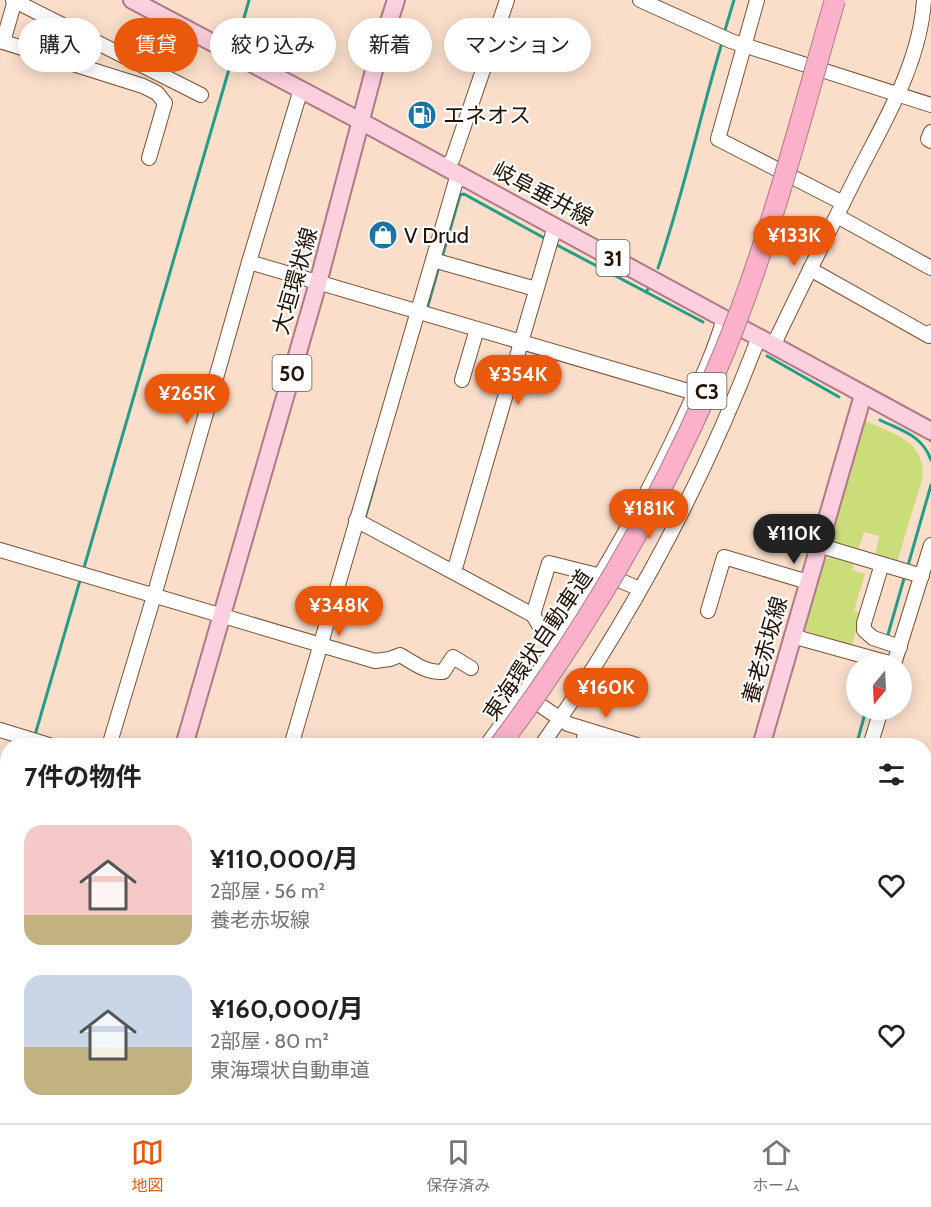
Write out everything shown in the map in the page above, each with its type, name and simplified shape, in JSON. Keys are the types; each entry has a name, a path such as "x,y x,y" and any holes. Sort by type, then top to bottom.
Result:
{"highway":[{"name":"東海環状自動車道","path":"505,738 574,640 616,572 657,498 693,424 725,348 754,267 835,0"}],"main road":[{"name":"岐阜垂井線","path":"132,0 555,226 931,431"},
{"name":"大垣環状線","path":"186,738 318,283 396,0"},
{"name":"養老赤坂線","path":"763,738 863,395"}],"street":[{"path":"149,158 165,103 157,93 143,86 1,42 14,0 201,95"},
{"path":"293,738 433,260 453,158 507,0"},
{"path":"640,0 745,46 931,105"},
{"path":"758,0 718,139 840,209 931,268"},
{"path":"547,738 594,667 640,589 766,340 810,269 899,93 926,22 924,0"},
{"path":"111,738 301,89"},
{"path":"931,132 928,139 931,141"},
{"path":"452,571 456,564 555,226"},
{"path":"433,260 536,289"},
{"path":"249,262 695,393"},
{"path":"810,269 929,336 931,332"},
{"path":"492,738 556,648 600,577 642,502 695,393 724,318"},
{"path":"462,380 477,329"},
{"path":"356,520 533,615 546,639 556,648"},
{"path":"818,545 912,573"},
{"path":"891,654 890,644 912,573 931,545"},
{"path":"0,550 375,661 400,655 425,670 443,672 453,657 471,668"},
{"path":"708,611 724,557 808,582"},
{"path":"533,615 549,563 621,581 640,589"},
{"path":"882,564 864,623 864,630 868,635 890,644"},
{"path":"792,636 856,654"},
{"path":"524,694 568,724 613,738"},
{"path":"872,738 878,720"},
{"path":"0,730 27,738"},
{"path":"584,738 586,730"}],"green space":[{"path":"864,420 904,439 918,453 922,463 923,476 897,562 875,556 879,536 864,532 858,550 834,543 830,535"},
{"path":"830,557 854,564 852,570 865,574 854,611 861,613 852,645 802,630 822,561"}],"waterway":[{"path":"244,18 249,0"},
{"path":"725,30 734,0"},
{"path":"658,268 721,46"},
{"path":"83,571 228,72"},
{"path":"443,254 460,195 464,194 546,239"},
{"path":"555,244 646,292"},
{"path":"427,309 438,270"},
{"path":"648,289 646,292 703,322"},
{"path":"767,356 839,397"},
{"path":"880,420 917,439 931,460"},
{"path":"365,518 376,480"},
{"path":"907,569 931,485"},
{"path":"887,638 905,575"},
{"path":"35,735 81,577"},
{"path":"858,738 863,720"}],"place":[{"name":"エネオス","path":"422,115"},
{"name":"V Drud","path":"383,235"}]}
